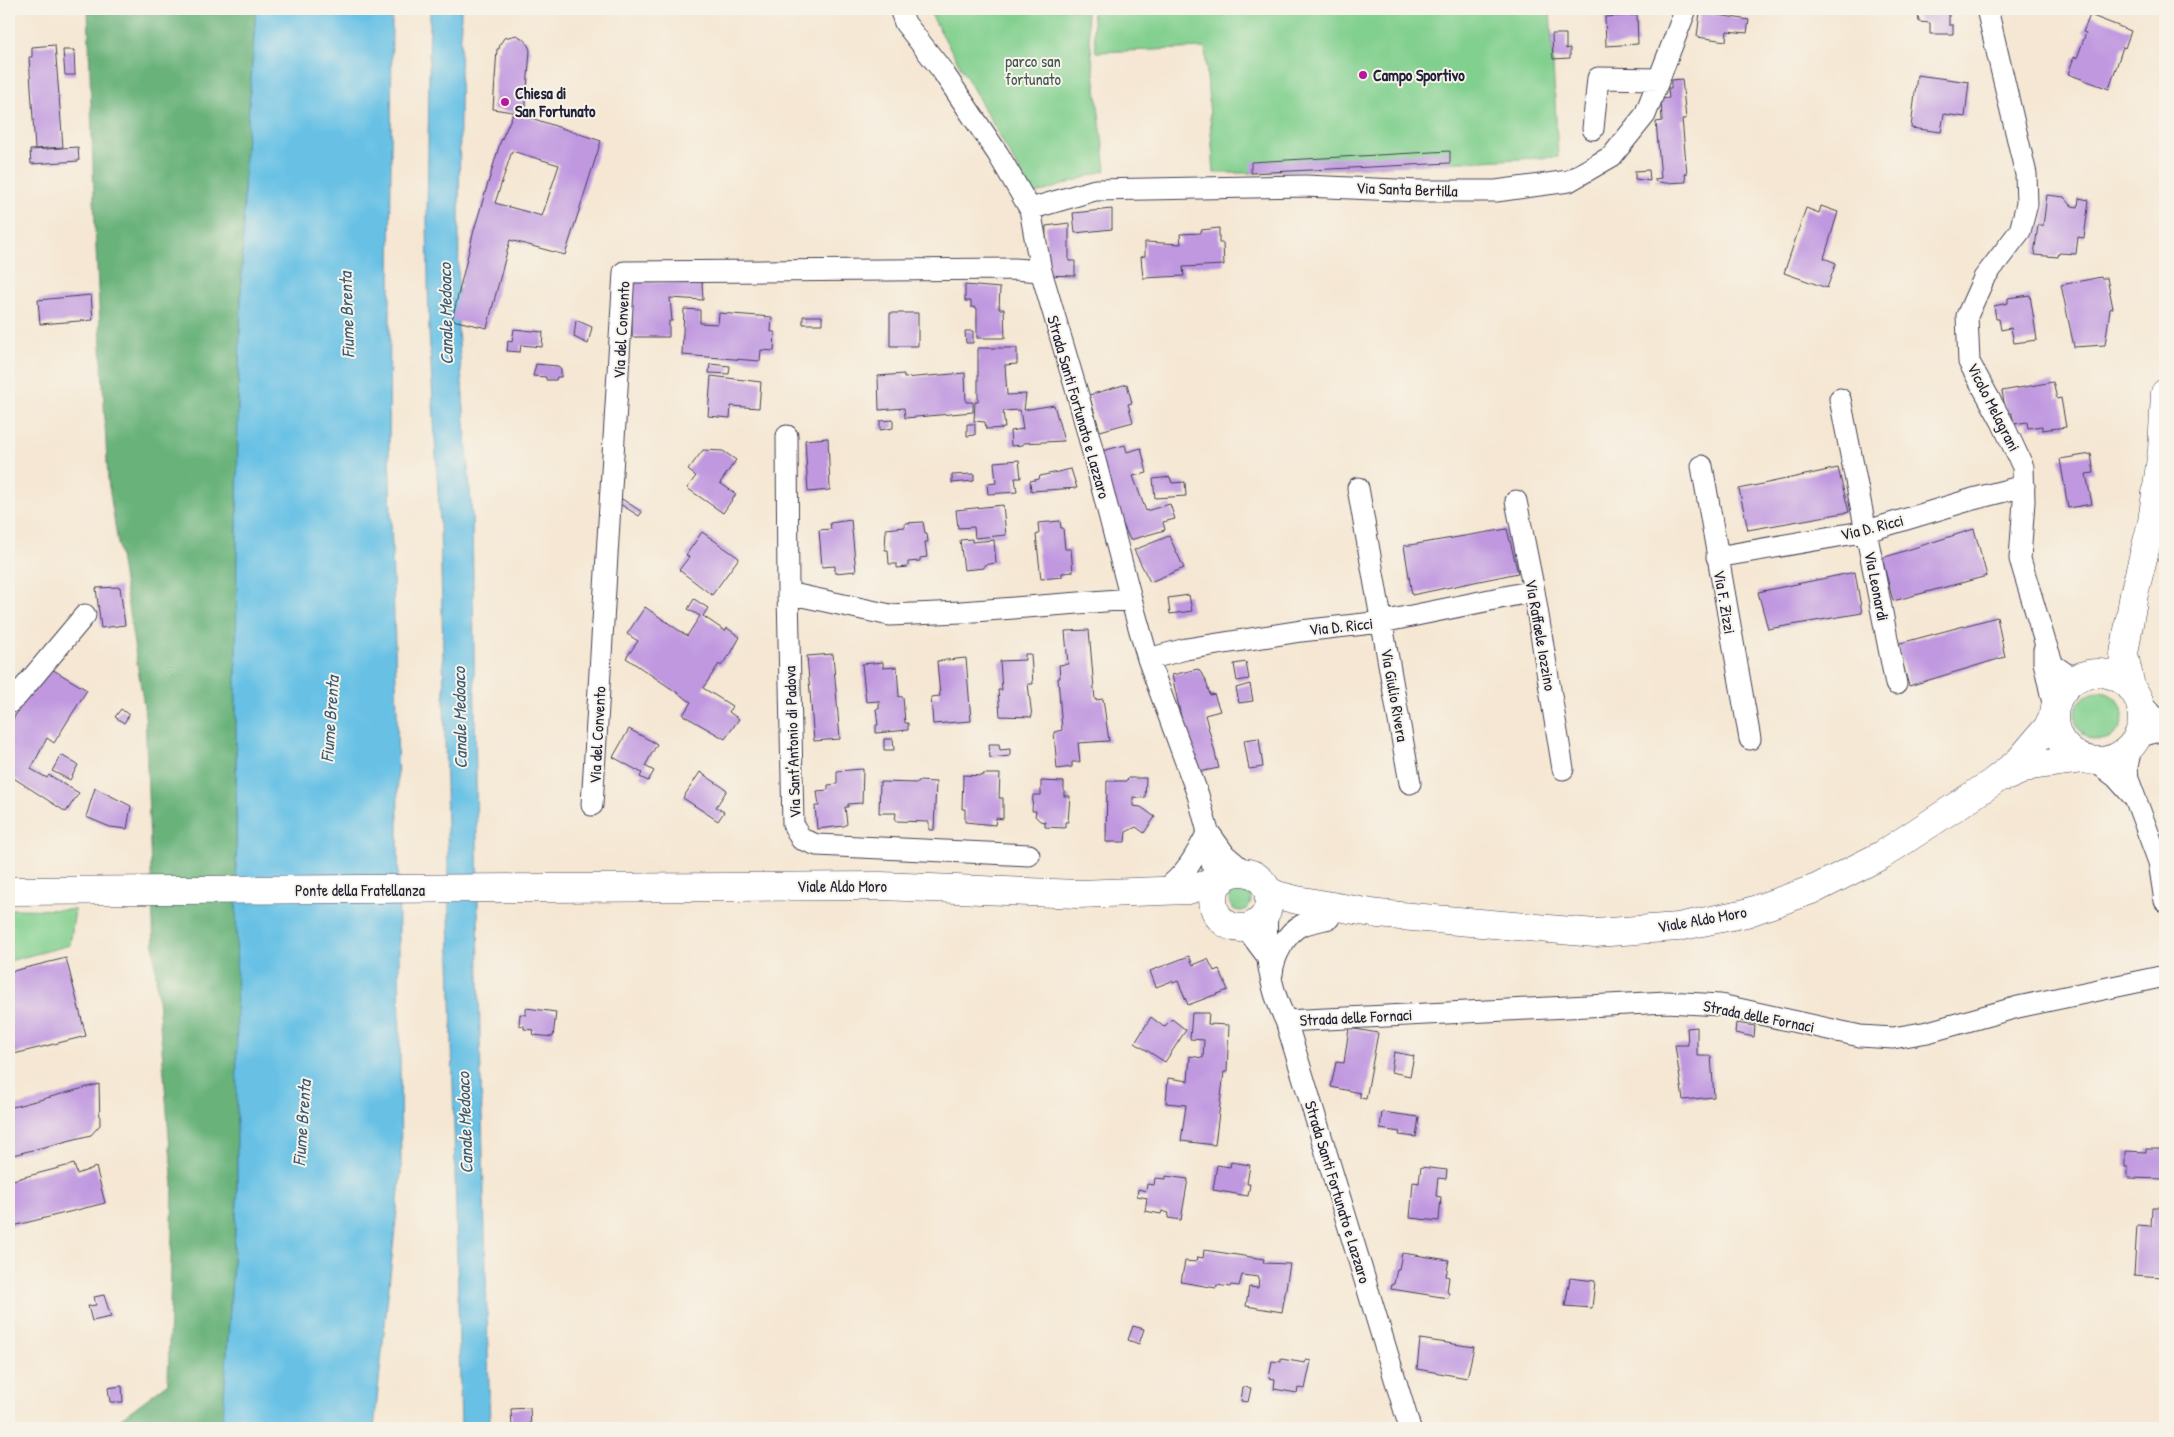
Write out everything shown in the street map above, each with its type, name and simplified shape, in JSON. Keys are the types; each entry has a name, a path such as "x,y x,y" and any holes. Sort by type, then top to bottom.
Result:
{"main road":[{"name":"Viale Aldo Moro","path":"1993,782 2031,766 2115,758 2134,742 2142,727 2136,696 2124,654 2134,594 2152,522 2162,451 2165,393"},
{"name":"Viale Aldo Moro","path":"1378,914 1330,918 1297,916 1267,903 1277,895 1378,914 1595,933 1678,927 1746,913 1817,888 1882,855 1993,782 2019,761 2047,728 2059,695 2068,684 2085,675 2134,594"},
{"path":"2085,675 2106,673 2120,678 2136,696"},
{"path":"2054,711 2058,736 2073,754 2089,760"},
{"name":"Viale Aldo Moro","path":"606,888 881,886 1078,894 1188,890 1233,876"},
{"path":"1233,876 1261,880 1267,903 1258,922 1246,928 1230,926 1217,915 1213,897 1216,888 1233,876"},
{"name":"Ponte della Fratellanza","path":"9,891 114,892 606,888"},
{"name":"Viale Aldo Moro","path":"1078,894 1123,905 1192,909 1217,915"}],"street":[{"name":"Strada Santi Fortunato e Lazzaro","path":"900,9 905,23 941,69 998,154 1030,208 1041,272 1079,399 1148,659 1198,796 1208,832 1214,869 1233,876"},
{"name":"Via Santa Bertilla","path":"1030,208 1095,190 1304,186 1496,191 1569,181 1612,156 1645,115 1686,9"},
{"name":"Vicolo Melagrani","path":"1987,9 2026,174 2027,204 2020,231 1984,278 1967,316 1969,362 2002,422 2023,467 2024,486 2020,559 2053,665 2066,674 2085,675"},
{"path":"1593,130 1598,78 1658,79"},
{"name":"Via del Convento","path":"592,805 624,272 1014,269 1041,272"},
{"name":"Via Leonardi","path":"1840,400 1896,684"},
{"name":"Via Sant'Antonio di Padova","path":"787,436 793,824 801,839 817,845 1030,855"},
{"name":"Via F. Zizzi","path":"1702,466 1750,738"},
{"name":"Via D. Ricci","path":"1717,556 1867,531 1973,499 2024,486"},
{"name":"Via Giulio Rivera","path":"1358,488 1410,784"},
{"name":"Via Raffaele Iozzino","path":"1516,501 1534,591 1563,769"},
{"name":"Via D. Ricci","path":"1148,659 1186,650 1282,634 1382,622 1534,591"},
{"path":"788,592 890,615 961,612 1131,599"},
{"path":"9,703 85,615"},
{"name":"Vicolo Melagrani","path":"2045,642 2044,662 2054,711"},
{"path":"2136,696 2154,716 2165,722"},
{"path":"2165,729 2134,742 2127,767 2135,798 2159,862 2165,901"},
{"path":"2089,760 2116,776 2135,798"},
{"path":"1164,890 1176,882 1190,867 1208,832"},
{"name":"Strada Santi Fortunato e Lazzaro","path":"1267,903 1267,956 1275,999 1286,1021 1410,1428"},
{"name":"Viale Aldo Moro","path":"1271,979 1273,963 1286,940 1300,926 1330,918"},
{"name":"Strada Santi Fortunato e Lazzaro","path":"1246,928 1267,956"},
{"name":"Strada delle Fornaci","path":"1286,1021 1667,1002 1720,1006 1860,1036 1893,1038 1928,1032 2018,1007 2165,976"}],"green space":[{"path":"88,9 256,9 245,163 238,403 236,686 237,1203 222,1428 113,1428 113,1424 168,1383 173,1186 154,950 145,713 108,481 95,230"},
{"name":"parco san fortunato","path":"928,9 1086,9 1106,170 1033,195"},
{"name":"Campo Sportivo","path":"1092,9 1550,9 1558,157 1251,173 1214,173 1205,48 1096,52"},
{"path":"2099,692 2108,694 2116,699 2121,707 2123,716 2121,725 2116,733 2108,738 2099,740 2090,738 2082,733 2077,725 2075,716 2077,707 2082,699 2090,694"},
{"path":"1240,889 1248,892 1251,900 1248,908 1240,911 1232,908 1229,900 1232,892"},
{"path":"9,909 75,910 70,945 9,961"}],"water":[{"name":"Fiume Brenta","path":"256,9 392,9 389,453 397,712 401,1172 374,1428 222,1428 237,1203 236,686 238,403 245,163"},
{"name":"Canale Medoaco","path":"430,9 461,9 458,330 472,517 480,1039 490,1428 461,1428 440,525 429,331 427,219"}],"building":[{"path":"1926,9 1949,9 1949,25 1953,25 1953,34 1930,34 1930,23 1919,22 1918,13 1926,13"},
{"path":"1700,12 1749,20 1747,33 1727,31 1726,41 1697,37"},
{"path":"1637,15 1638,44 1606,46 1605,17"},
{"path":"2090,15 2131,31 2125,48 2123,47 2109,89 2068,74 2074,57 2077,58 2086,33 2083,32"},
{"path":"1552,34 1566,34 1566,49 1570,48 1570,58 1553,59"},
{"path":"517,35 526,41 530,50 525,116 601,141 565,255 510,240 487,328 452,320 474,230 500,143 513,114 518,116 519,113 493,109 497,49 499,49 504,38","holes":["512,151 559,165 542,216 495,203"]},
{"path":"55,45 63,147 35,149 29,57 32,57 32,47"},
{"path":"63,50 74,50 75,75 65,75"},
{"path":"1917,75 1969,82 1965,117 1944,114 1941,132 1911,128"},
{"path":"1682,79 1686,119 1682,119 1687,174 1685,174 1686,182 1665,183 1655,181 1655,179 1661,178 1656,122 1662,121 1661,99 1669,98 1668,88 1671,88 1671,80"},
{"path":"78,147 79,161 31,164 30,150"},
{"path":"1450,151 1450,163 1251,173 1251,162"},
{"path":"1649,170 1650,181 1635,179 1635,171"},
{"path":"2047,195 2064,197 2072,206 2078,207 2079,198 2089,200 2084,238 2078,237 2076,254 2059,253 2058,257 2034,255 2038,225 2043,226"},
{"path":"1821,206 1838,212 1824,258 1836,263 1827,288 1784,273 1806,208 1819,213"},
{"path":"1112,209 1112,229 1075,233 1073,213"},
{"path":"1069,223 1069,261 1075,261 1075,276 1045,275 1046,226"},
{"path":"1219,228 1219,243 1223,243 1224,265 1183,267 1184,276 1143,278 1141,257 1145,256 1145,242 1181,244 1180,234 1201,233 1201,230"},
{"path":"2101,277 2107,278 2113,308 2110,309 2105,345 2074,347 2061,285"},
{"path":"702,282 703,300 670,298 672,321 669,321 669,337 632,337 632,283"},
{"path":"965,285 1000,288 999,309 1004,309 1005,338 977,338 977,308 971,307 971,301 965,301"},
{"path":"91,295 93,320 40,324 38,300"},
{"path":"2030,295 2037,340 2014,343 2011,328 2001,330 1999,319 1996,319 1994,306 2008,303 2008,298"},
{"path":"684,309 700,310 700,323 718,324 719,313 772,317 771,332 775,332 774,351 761,350 760,361 682,355"},
{"path":"890,313 918,313 918,346 890,346"},
{"path":"803,316 822,316 822,324 803,324"},
{"path":"576,320 592,327 588,344 574,337"},
{"path":"514,329 543,332 542,347 521,345 520,352 507,351 508,341 512,342"},
{"path":"965,331 973,331 973,343 966,343"},
{"path":"978,348 1017,348 1017,364 1005,365 1007,395 1026,394 1024,410 1054,405 1064,441 1023,443 1023,445 1011,446 1010,431 1023,429 1020,410 1003,411 1005,428 986,429 985,422 974,421 975,402 978,402"},
{"path":"536,364 558,366 561,369 561,377 557,377 556,380 546,380 546,377 533,376"},
{"path":"710,364 730,366 729,374 709,373"},
{"path":"965,373 966,402 973,402 973,412 905,418 904,408 879,410 878,376 904,374 904,378"},
{"path":"711,376 761,382 759,408 731,406 730,418 708,416"},
{"path":"2053,382 2057,399 2061,398 2066,427 2042,430 2042,426 2028,428 2027,422 2014,424 2012,413 2006,413 2002,391"},
{"path":"1127,384 1132,403 1128,404 1133,422 1100,431 1089,395"},
{"path":"893,420 893,428 880,430 880,421"},
{"path":"967,424 975,424 975,435 967,436"},
{"path":"828,438 830,490 808,492 805,440"},
{"path":"1125,445 1127,452 1141,448 1147,473 1133,476 1146,511 1170,504 1175,519 1163,522 1165,530 1130,540 1121,520 1118,521 1098,452"},
{"path":"703,450 723,451 736,460 720,483 736,494 723,513 687,488 696,476 688,470"},
{"path":"2091,454 2094,473 2086,474 2092,504 2068,508 2060,459"},
{"path":"1019,460 1021,478 1015,478 1017,492 988,494 987,484 996,483 994,462"},
{"path":"1838,468 1849,512 1748,530 1739,489"},
{"path":"1071,469 1077,488 1031,491 1030,481 1039,479 1040,476"},
{"path":"974,474 974,481 952,483 952,475"},
{"path":"1170,477 1172,483 1185,482 1186,496 1155,498 1153,479"},
{"path":"622,499 642,512 639,516 620,504"},
{"path":"1003,505 1006,535 975,538 974,527 958,528 956,510"},
{"path":"851,520 856,571 835,573 835,566 822,567 819,530 831,529 830,523"},
{"path":"1060,521 1061,528 1063,528 1065,549 1071,549 1073,572 1062,573 1062,577 1041,579 1036,535 1039,534 1038,523"},
{"path":"923,522 925,533 927,533 928,542 925,542 927,557 920,558 920,561 908,562 908,567 897,568 897,564 889,564 888,550 885,550 886,529 905,527 905,523"},
{"path":"1507,529 1518,573 1412,595 1404,546"},
{"path":"1974,529 1987,576 1893,601 1882,558"},
{"path":"702,532 739,558 712,595 679,570 689,557 686,555"},
{"path":"1169,536 1184,568 1150,582 1134,550"},
{"path":"972,539 972,542 994,540 996,563 984,565 984,568 964,570 960,540"},
{"path":"1855,572 1862,613 1768,629 1758,592"},
{"path":"120,587 125,625 101,628 96,588"},
{"path":"1189,595 1192,611 1170,614 1168,598"},
{"path":"694,599 708,608 703,616 725,631 727,628 740,637 729,657 721,666 719,664 703,688 732,706 729,712 739,719 725,739 683,715 691,702 626,658 638,641 627,634 645,607 687,636 700,616 688,609"},
{"path":"1997,617 2005,657 1909,686 1897,644"},
{"path":"1089,630 1095,700 1103,699 1109,741 1078,743 1080,762 1072,762 1072,767 1057,769 1054,732 1062,730 1058,678 1060,678 1059,665 1068,664 1065,631"},
{"path":"833,654 840,739 814,741 807,656"},
{"path":"1025,654 1031,654 1033,684 1028,684 1032,717 1000,716 998,690 1002,690 1000,661 1025,660"},
{"path":"966,658 971,721 933,724 931,697 940,696 937,661"},
{"path":"883,662 883,668 897,667 899,697 903,697 905,723 908,723 908,730 876,733 876,725 878,725 876,709 879,709 879,701 866,702 862,664"},
{"path":"1246,662 1249,679 1237,681 1234,664"},
{"path":"45,665 87,690 54,743 47,738 31,769 47,778 49,775 79,793 66,812 9,775 9,726"},
{"path":"1198,669 1205,678 1210,695 1214,694 1220,711 1205,715 1219,768 1193,773 1172,675"},
{"path":"1250,684 1253,701 1239,703 1236,688"},
{"path":"121,709 129,715 124,723 115,717"},
{"path":"629,729 657,744 645,766 654,771 648,781 640,777 642,773 613,757"},
{"path":"1259,738 1263,767 1249,769 1244,740"},
{"path":"884,739 893,739 894,750 884,750"},
{"path":"989,744 999,744 1000,750 1010,749 1010,756 990,758"},
{"path":"61,755 78,765 70,780 52,771"},
{"path":"863,769 862,803 848,804 848,807 845,807 847,824 817,829 815,806 819,806 817,791 828,790 828,785 837,784 837,771"},
{"path":"700,772 727,790 716,807 724,812 718,821 683,798"},
{"path":"983,774 1000,774 999,798 1003,798 1003,819 996,818 995,825 965,822 965,809 962,809 963,775 983,776"},
{"path":"1128,778 1146,778 1145,798 1133,797 1133,806 1141,807 1155,817 1144,833 1136,827 1126,832 1125,842 1106,842 1107,781 1127,781"},
{"path":"918,781 936,782 934,830 929,830 929,822 895,821 896,813 879,813 880,782 918,783"},
{"path":"1041,781 1064,782 1064,796 1070,796 1068,822 1065,822 1065,828 1045,827 1045,822 1040,821 1035,816 1036,811 1032,811 1033,795 1041,795"},
{"path":"95,788 131,806 127,829 110,827 86,817"},
{"path":"1189,956 1193,965 1208,959 1214,971 1219,969 1228,990 1188,1005 1178,981 1173,983 1172,981 1156,987 1150,971"},
{"path":"66,958 86,1036 14,1054 9,1031 9,972"},
{"path":"526,1008 556,1012 553,1037 533,1035 534,1030 524,1029 524,1026 519,1025 520,1014 526,1015"},
{"path":"1192,1013 1209,1013 1208,1024 1229,1025 1227,1072 1224,1072 1215,1145 1181,1141 1186,1105 1166,1103 1168,1078 1188,1081 1190,1056 1203,1058 1204,1040 1190,1039"},
{"path":"1151,1017 1164,1027 1172,1019 1186,1030 1165,1062 1135,1043"},
{"path":"1736,1023 1755,1026 1754,1037 1735,1033"},
{"path":"1697,1027 1697,1056 1711,1056 1714,1097 1683,1100 1675,1045 1688,1045 1687,1028"},
{"path":"1349,1028 1378,1033 1366,1099 1360,1098 1360,1093 1331,1087 1336,1062 1344,1063"},
{"path":"1394,1052 1414,1056 1410,1076 1391,1072"},
{"path":"99,1084 100,1125 91,1135 9,1156 9,1108"},
{"path":"1382,1112 1419,1117 1416,1137 1399,1135 1400,1132 1380,1129"},
{"path":"2146,1149 2165,1149 2164,1179 2128,1178 2128,1167 2125,1167 2125,1151 2146,1152"},
{"path":"1231,1162 1250,1165 1247,1184 1250,1184 1248,1196 1213,1190 1217,1165 1230,1167"},
{"path":"74,1164 77,1174 96,1167 105,1203 9,1227 9,1181"},
{"path":"1421,1167 1447,1170 1446,1179 1438,1178 1436,1196 1441,1197 1439,1221 1410,1218 1413,1182 1419,1183"},
{"path":"1166,1176 1188,1179 1181,1220 1168,1218 1169,1213 1162,1211 1161,1214 1145,1211 1147,1198 1137,1196 1138,1189 1146,1191 1147,1184 1154,1185 1155,1178 1166,1179"},
{"path":"2152,1207 2165,1207 2165,1280 2162,1277 2134,1275 2137,1225 2151,1226"},
{"path":"1204,1250 1264,1259 1263,1263 1290,1264 1282,1312 1246,1306 1249,1287 1258,1288 1259,1277 1242,1275 1239,1286 1217,1285 1216,1288 1181,1282 1185,1261 1196,1262 1197,1257 1203,1258"},
{"path":"1402,1253 1449,1260 1446,1276 1449,1277 1448,1298 1391,1289 1397,1269 1399,1269"},
{"path":"1570,1278 1595,1281 1592,1308 1565,1306"},
{"path":"104,1295 111,1317 92,1321 88,1306 96,1305 94,1297"},
{"path":"1133,1326 1144,1329 1139,1344 1128,1340"},
{"path":"1420,1339 1474,1347 1467,1378 1417,1369"},
{"path":"1281,1359 1305,1363 1306,1360 1311,1361 1305,1389 1298,1388 1297,1393 1274,1389 1275,1379 1269,1378 1272,1361 1281,1362"},
{"path":"122,1386 123,1402 110,1402 108,1388"},
{"path":"1243,1387 1251,1388 1248,1402 1241,1401"},
{"path":"530,1408 531,1428 512,1428 511,1409"}],"place":[{"name":"Campo Sportivo","path":"1363,75"},
{"name":"Chiesa di San Fortunato","path":"505,102"}]}
